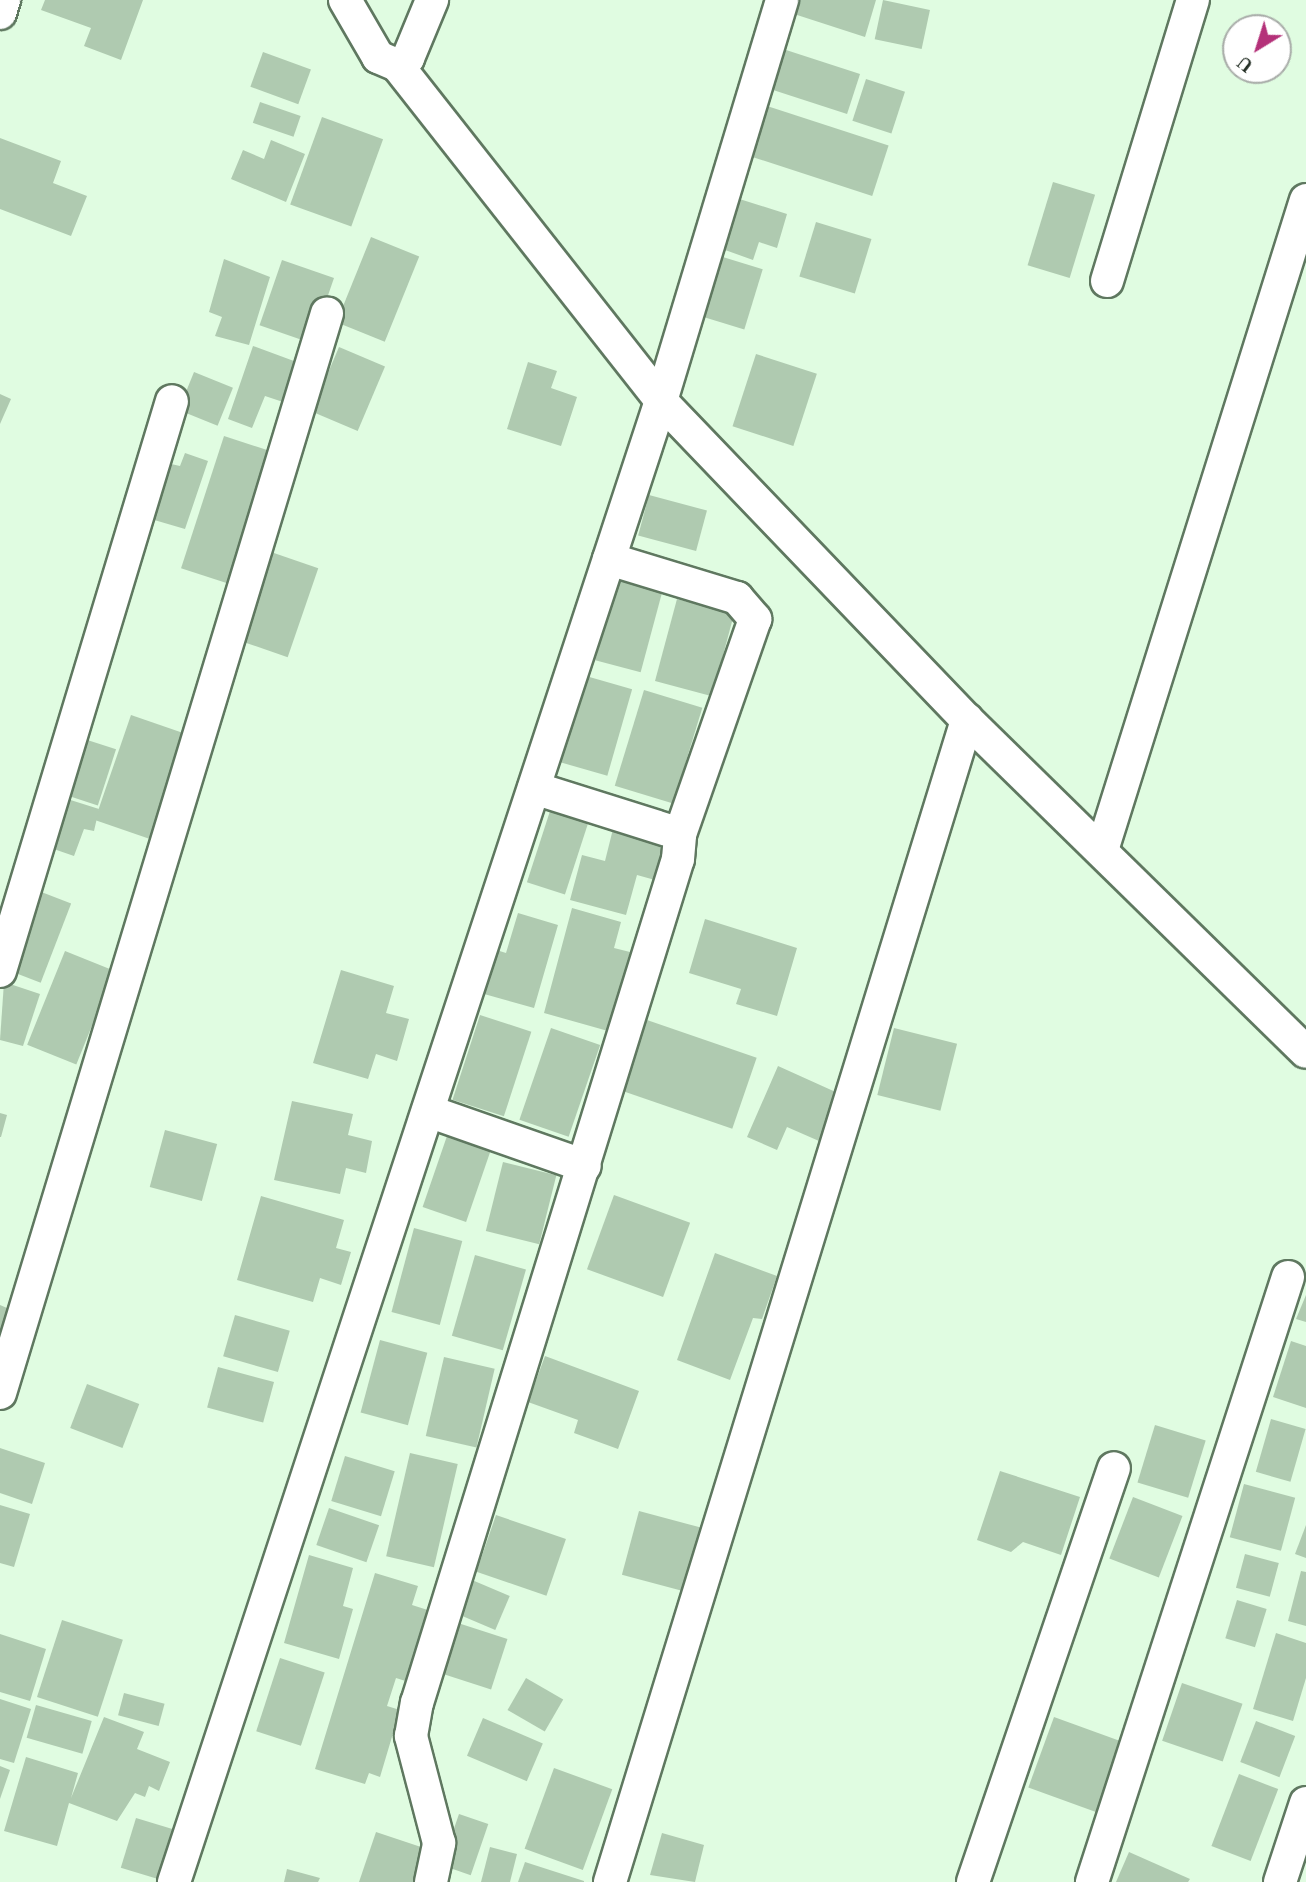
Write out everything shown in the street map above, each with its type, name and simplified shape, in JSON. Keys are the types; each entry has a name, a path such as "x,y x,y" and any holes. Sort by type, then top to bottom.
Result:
{"street":[{"path":"0,13 4,0"},
{"path":"345,0 377,57 397,65 661,401 967,720 1103,847 1306,1052"},
{"path":"397,65 408,58 432,0"},
{"path":"174,1882 661,401 782,0"},
{"path":"1107,281 1193,0"},
{"path":"1103,847 1306,200"},
{"path":"0,1393 327,313"},
{"path":"0,971 172,401"},
{"path":"431,1882 439,1843 411,1736 417,1703 584,1166 680,834 755,619 737,598 609,559"},
{"path":"610,1882 967,720"},
{"path":"534,788 680,834"},
{"path":"428,1111 584,1166"},
{"path":"1092,1882 1288,1277"},
{"path":"973,1882 1114,1468"},
{"path":"1280,1882 1306,1802"}],"building":[{"path":"45,0 143,0 121,60 84,46 91,28 41,10"},
{"path":"798,0 876,0 865,37 794,14"},
{"path":"883,0 930,10 922,49 875,39"},
{"path":"783,49 860,74 847,114 770,89"},
{"path":"263,52 311,69 298,104 250,87"},
{"path":"866,79 905,92 891,134 852,121"},
{"path":"260,102 301,116 293,137 253,123"},
{"path":"764,105 889,145 872,196 748,155"},
{"path":"322,117 383,139 351,227 290,204"},
{"path":"0,138 61,161 53,183 87,196 71,236 0,209"},
{"path":"271,140 305,154 286,202 231,179 243,150 264,159"},
{"path":"1053,182 1095,195 1070,278 1028,265"},
{"path":"730,196 787,214 777,248 759,242 753,260 714,246"},
{"path":"816,222 871,239 855,293 799,277"},
{"path":"371,237 419,256 385,342 337,322"},
{"path":"713,254 763,269 744,329 695,314"},
{"path":"224,259 270,277 249,345 215,336 222,317 209,312"},
{"path":"282,260 334,278 312,343 260,325"},
{"path":"253,346 302,364 289,404 265,396 252,428 228,419"},
{"path":"339,347 385,367 358,431 312,411"},
{"path":"756,354 817,374 793,446 733,426"},
{"path":"528,362 557,371 551,388 577,397 561,446 507,429"},
{"path":"194,372 233,388 218,426 179,410"},
{"path":"0,394 11,399 0,424"},
{"path":"224,436 273,452 230,584 181,568"},
{"path":"185,453 208,461 185,529 144,517 162,462 180,466"},
{"path":"649,495 707,511 696,551 638,536"},
{"path":"271,552 318,568 288,657 240,641"},
{"path":"617,579 662,591 641,672 595,660"},
{"path":"677,599 734,614 712,696 655,681"},
{"path":"586,676 632,689 607,776 561,763"},
{"path":"644,690 702,708 673,803 615,786"},
{"path":"131,715 187,734 151,839 95,820"},
{"path":"78,737 116,749 98,805 60,793"},
{"path":"61,797 99,809 94,831 84,829 74,856 45,846"},
{"path":"551,808 589,820 565,895 527,882"},
{"path":"613,829 665,843 655,880 637,875 626,915 570,900 582,855 605,861"},
{"path":"31,888 71,903 41,983 1,967"},
{"path":"572,908 621,922 614,948 630,952 608,1031 544,1013"},
{"path":"518,913 558,925 534,1008 477,992 490,948 506,953"},
{"path":"705,919 797,948 777,1016 736,1004 741,989 689,973"},
{"path":"65,951 114,971 76,1064 27,1045"},
{"path":"341,970 394,986 386,1013 409,1019 397,1061 376,1054 368,1079 313,1063"},
{"path":"4,982 40,994 23,1046 0,1040"},
{"path":"480,1015 531,1032 504,1116 452,1100"},
{"path":"647,1020 757,1058 732,1129 623,1091"},
{"path":"551,1028 600,1045 569,1137 519,1120"},
{"path":"894,1028 957,1044 940,1111 877,1095"},
{"path":"778,1066 840,1094 819,1141 787,1127 777,1150 747,1137"},
{"path":"292,1101 353,1114 348,1135 372,1141 366,1173 346,1168 340,1194 274,1180"},
{"path":"0,1113 7,1115 1,1137 0,1137"},
{"path":"165,1130 217,1144 202,1201 150,1187"},
{"path":"447,1136 490,1151 466,1222 423,1207"},
{"path":"503,1162 556,1175 539,1244 486,1231"},
{"path":"614,1195 690,1223 663,1297 587,1269"},
{"path":"261,1196 344,1220 336,1248 351,1252 341,1285 320,1278 313,1302 237,1280"},
{"path":"414,1228 462,1241 440,1325 391,1312"},
{"path":"715,1253 777,1276 762,1319 753,1318 730,1380 677,1360"},
{"path":"475,1255 526,1270 503,1350 452,1336"},
{"path":"1306,1295 1306,1322 1296,1319"},
{"path":"0,1305 7,1308 1,1330 0,1330"},
{"path":"235,1315 290,1331 278,1372 223,1356"},
{"path":"380,1340 427,1353 408,1425 361,1412"},
{"path":"1291,1341 1306,1346 1306,1408 1273,1397"},
{"path":"545,1356 639,1391 618,1449 574,1433 578,1420 528,1402"},
{"path":"444,1357 495,1369 476,1448 426,1436"},
{"path":"218,1367 274,1382 263,1423 207,1408"},
{"path":"87,1384 139,1404 122,1448 70,1428"},
{"path":"1271,1419 1306,1429 1290,1482 1256,1472"},
{"path":"1155,1425 1206,1440 1188,1498 1137,1482"},
{"path":"0,1448 45,1463 32,1504 0,1493"},
{"path":"410,1453 458,1464 434,1567 386,1556"},
{"path":"345,1456 395,1471 381,1516 331,1501"},
{"path":"1000,1471 1080,1497 1061,1555 1023,1542 1011,1552 977,1540"},
{"path":"1244,1484 1295,1498 1281,1551 1230,1537"},
{"path":"1133,1497 1182,1516 1159,1578 1109,1559"},
{"path":"0,1505 30,1514 14,1567 0,1563"},
{"path":"329,1508 379,1525 366,1562 316,1545"},
{"path":"639,1511 701,1528 684,1591 622,1575"},
{"path":"496,1515 566,1539 546,1596 476,1572"},
{"path":"1306,1525 1306,1558 1295,1554"},
{"path":"1245,1554 1279,1563 1270,1597 1236,1588"},
{"path":"309,1555 353,1568 343,1606 353,1609 339,1659 284,1643"},
{"path":"1301,1571 1306,1572 1306,1626 1288,1621"},
{"path":"375,1573 418,1586 412,1605 434,1612 412,1683 396,1678 387,1706 400,1710 380,1777 369,1773 365,1784 315,1769"},
{"path":"472,1580 510,1596 495,1630 458,1614"},
{"path":"1237,1600 1267,1609 1255,1647 1225,1638"},
{"path":"62,1620 123,1640 98,1717 37,1697"},
{"path":"458,1623 507,1639 491,1689 442,1673"},
{"path":"1276,1633 1306,1643 1306,1678 1293,1721 1253,1709"},
{"path":"0,1634 46,1649 30,1701 0,1692"},
{"path":"280,1658 325,1673 301,1746 256,1731"},
{"path":"526,1678 563,1700 545,1732 508,1710"},
{"path":"1182,1683 1243,1704 1223,1762 1162,1741"},
{"path":"124,1693 165,1704 159,1726 118,1715"},
{"path":"0,1699 31,1709 14,1763 0,1759"},
{"path":"36,1705 92,1721 82,1754 27,1738"},
{"path":"104,1717 144,1732 137,1749 170,1762 159,1791 149,1786 145,1797 135,1793 117,1821 69,1803 57,1846 4,1831 26,1757 78,1773 71,1798"},
{"path":"1054,1717 1126,1743 1101,1814 1028,1787"},
{"path":"483,1718 543,1743 527,1781 467,1756"},
{"path":"1256,1721 1295,1736 1279,1777 1240,1762"},
{"path":"0,1766 10,1770 0,1799"},
{"path":"554,1768 612,1789 583,1870 525,1849"},
{"path":"1239,1774 1278,1789 1251,1861 1211,1846"},
{"path":"459,1814 488,1824 471,1875 441,1865"},
{"path":"136,1818 172,1829 157,1879 121,1868"},
{"path":"376,1832 433,1851 423,1882 359,1882"},
{"path":"662,1833 704,1845 695,1882 650,1875"},
{"path":"490,1847 517,1854 510,1882 481,1882"},
{"path":"1129,1852 1190,1879 1188,1882 1116,1882"},
{"path":"525,1862 584,1881 584,1882 518,1882"},
{"path":"287,1869 320,1878 318,1882 284,1882"}]}
